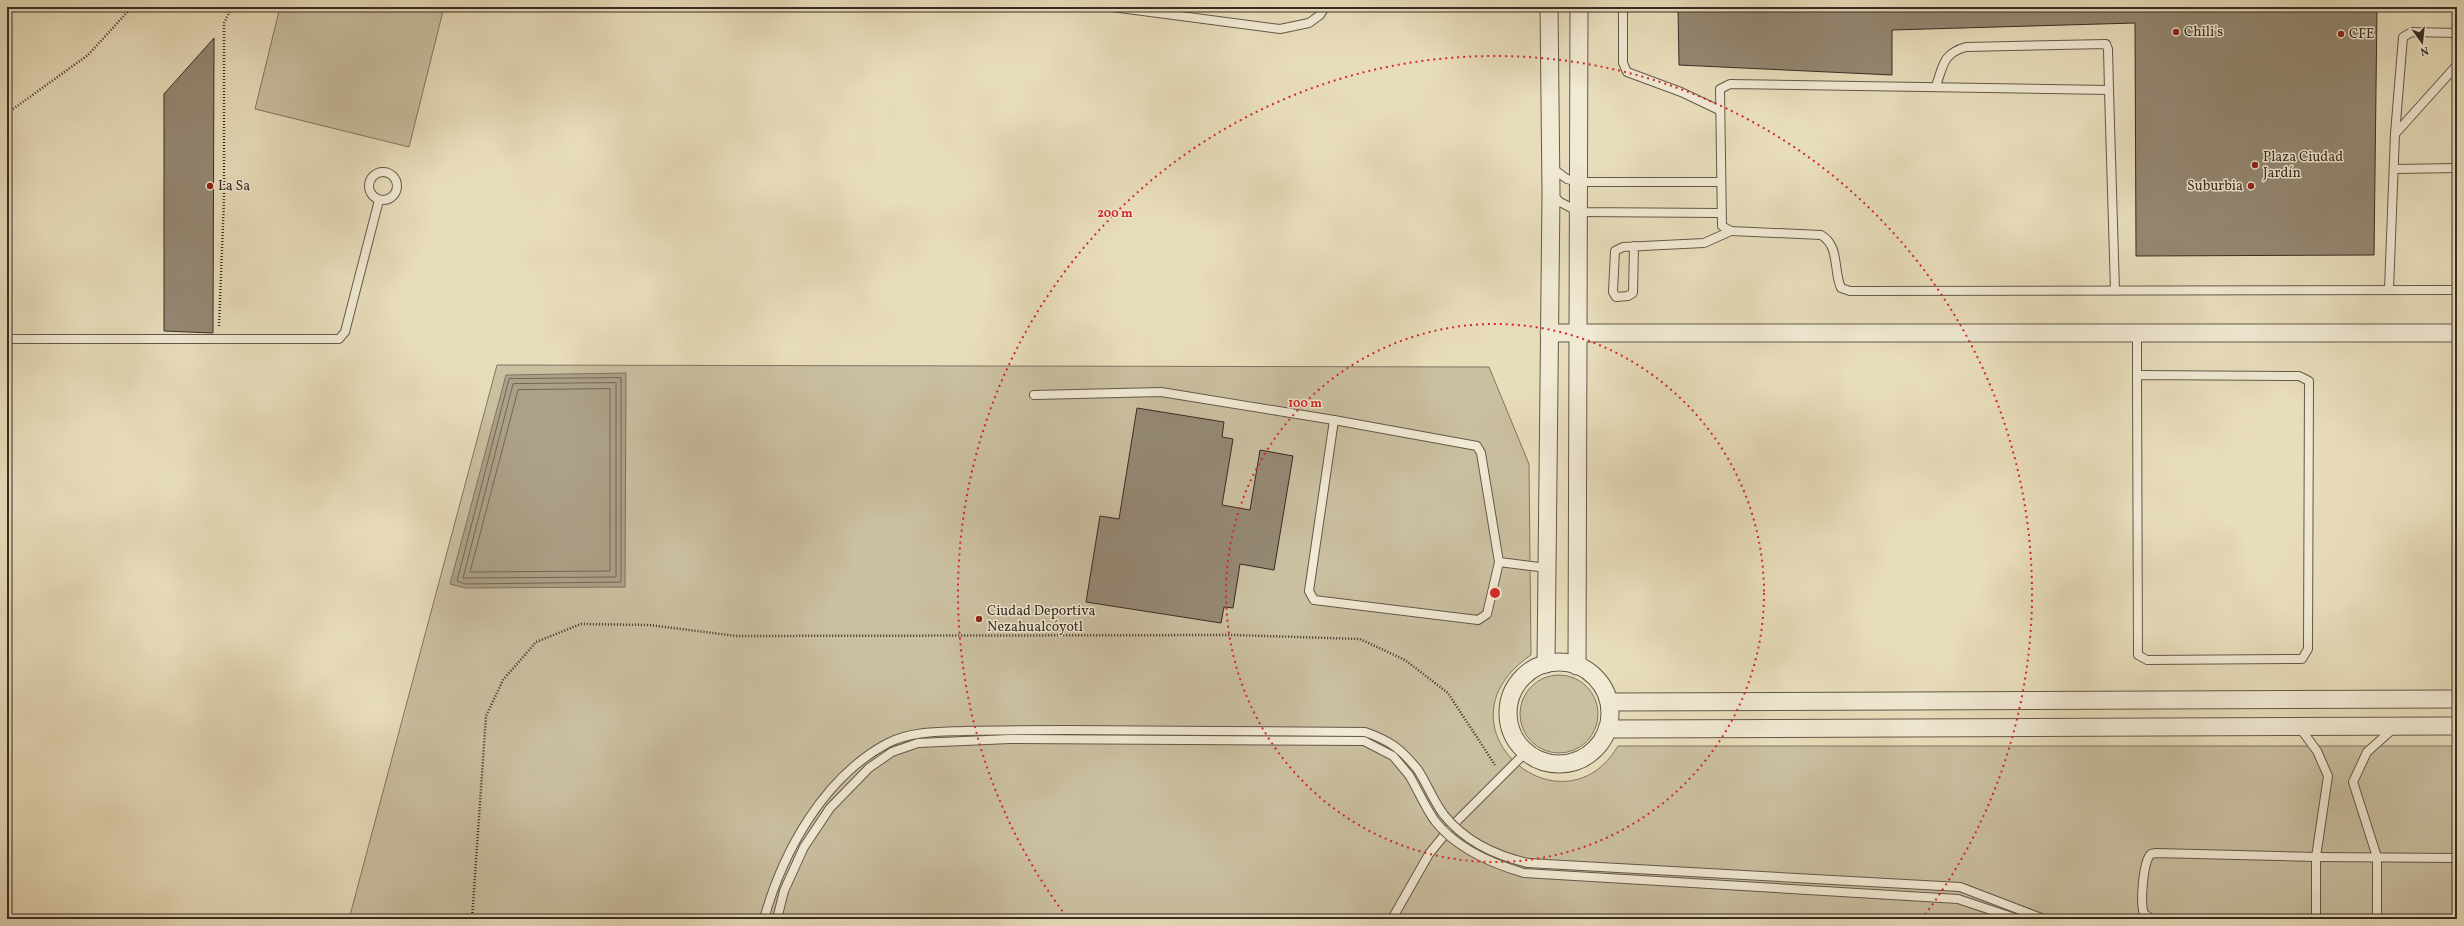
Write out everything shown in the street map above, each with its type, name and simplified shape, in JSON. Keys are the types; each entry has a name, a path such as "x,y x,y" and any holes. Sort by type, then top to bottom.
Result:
{"street":[{"path":"1546,664 1551,193 1549,7"},
{"path":"1577,666 1579,7"},
{"path":"1549,332 2137,331 2457,333"},
{"path":"1562,662 1577,666 1597,680 1609,702 1610,718 1607,729 1597,747 1585,757 1571,763 1555,765 1539,761 1525,753 1515,741 1509,726 1509,702 1519,681 1531,670 1546,664 1562,662"},
{"path":"1609,702 2457,699"},
{"path":"1607,729 2300,728 2457,726"}],"lane":[{"path":"1112,7 1280,29 1309,23 1320,15 1326,7"},
{"path":"1272,7 1294,7"},
{"path":"1623,7 1623,63 1627,72 1681,92 1719,110"},
{"path":"2390,289 2395,134 2403,37 2412,32 2457,33"},
{"path":"1936,86 1946,57 1956,50 1966,47 2106,44 2108,49 2115,291"},
{"path":"2395,134 2457,65"},
{"path":"1731,231 1722,226 1720,213 1719,110 1720,89 1730,84 1936,86 2109,90"},
{"path":"1551,167 1567,179 1579,182 1720,182"},
{"path":"2395,169 2457,168"},
{"path":"1551,193 1560,202 1579,212 1720,213"},
{"path":"7,339 334,340 343,336 379,200"},
{"path":"1634,246 1633,293 1628,296 1616,297 1613,292 1615,251 1623,247 1634,246 1704,243 1731,231 1821,235 1829,240 1834,248 1837,279 1841,288 1850,291 2457,290"},
{"path":"2137,331 2137,375 2138,655 2147,660 2302,659 2308,649 2309,381 2299,376 2137,375"},
{"path":"1034,395 1161,392 1334,420 1477,446 1481,453 1499,562 1488,614 1478,620 1314,600 1309,591 1334,420"},
{"path":"1499,562 1547,568"},
{"path":"2377,919 2377,857 2353,782 2367,752 2396,726"},
{"path":"2300,728 2317,751 2328,776 2316,857 2316,919"},
{"path":"764,919 772,888 794,842 822,800 863,759 890,742 918,733 1010,729 1365,732 1385,738 1401,749 1418,770 1444,815 1465,835 1502,857 1528,864 1960,887 2044,919"},
{"path":"777,919 784,891 804,847 830,808 869,768 892,752 918,743 1010,739 1364,741 1392,756 1409,775 1436,821 1460,844 1498,866 1524,873 1958,899 2018,919"},
{"path":"1392,919 1429,854 1450,828 1525,753"},
{"path":"2152,919 2144,914 2142,906 2145,863 2151,854 2457,858"}],"path":[{"path":"13,109 88,55 132,7"},
{"path":"218,339 224,199 224,23 232,7"},
{"path":"472,919 486,716 503,680 536,642 582,624 649,625 736,636 1234,635 1360,639 1405,660 1448,693 1502,776"}],"shaded area":[{"path":"280,7 444,7 409,147 255,109"},
{"name":"Ciudad Deportiva Nezahualcóyotl","path":"497,365 1489,367 1529,464 1531,655 1503,683 1493,712 1498,739 1515,762 1539,777 1566,781 1594,772 1618,746 2457,746 2457,919 349,919"},
{"path":"1559,675 1574,678 1586,687 1595,699 1598,714 1595,729 1586,741 1574,750 1559,753 1544,750 1532,741 1523,729 1520,714 1523,699 1532,687 1544,678"}],"water":[{"path":"626,373 625,587 465,588 450,584 506,375"}],"building":[{"name":"Plaza Ciudad Jardín","path":"1678,7 2377,7 2374,255 2136,256 2135,23 1892,30 1892,75 1679,65"},
{"path":"214,38 213,333 164,331 164,94"},
{"path":"1137,408 1224,422 1222,437 1233,439 1222,505 1250,510 1260,450 1293,456 1274,570 1240,564 1233,608 1224,607 1221,623 1086,602 1100,516 1119,519"}],"place":[{"name":"Chili's","path":"2176,32"},
{"name":"CFE","path":"2341,34"},
{"name":"Plaza Ciudad Jardín","path":"2255,165"},
{"name":"La Sa","path":"210,186"},
{"name":"Suburbia","path":"2251,186"},
{"name":"Ciudad Deportiva Nezahualcóyotl","path":"979,619"}]}
